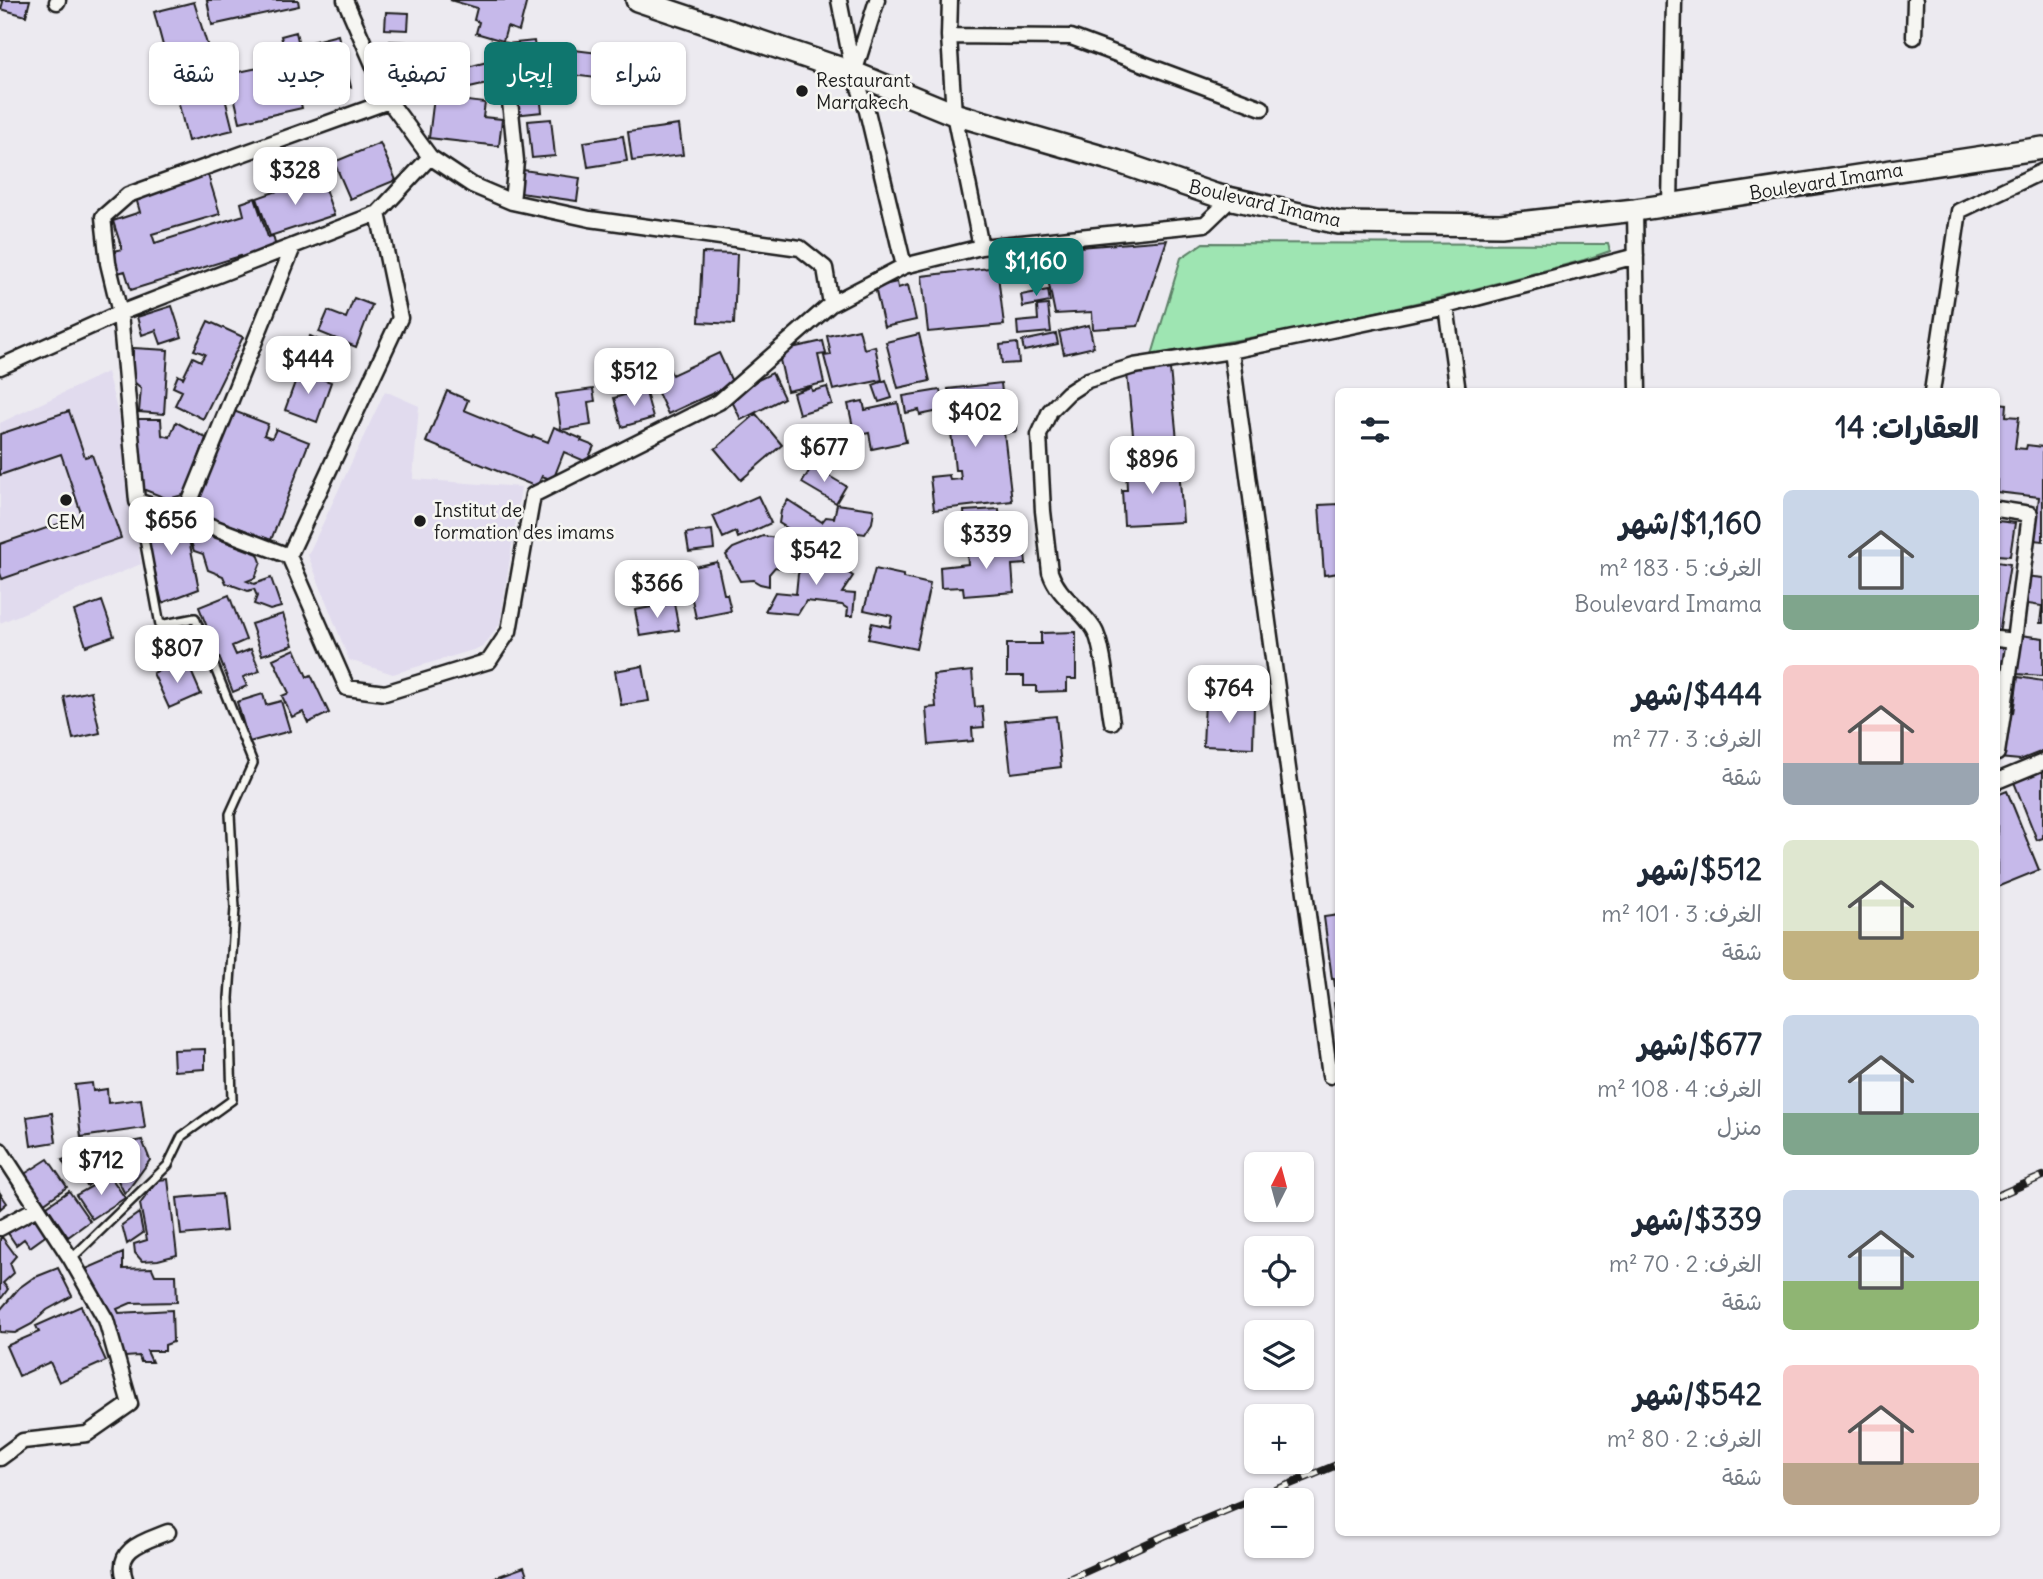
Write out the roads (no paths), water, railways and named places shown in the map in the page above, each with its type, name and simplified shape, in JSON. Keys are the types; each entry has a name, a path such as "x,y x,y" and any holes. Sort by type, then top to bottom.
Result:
{"main road":[{"name":"Boulevard Imama","path":"637,0 854,73 954,114 1116,161 1215,195 1339,223 1501,225 1635,210 2043,148"}],"street":[{"path":"345,0 364,44"},
{"path":"839,0 854,73 867,111 904,266"},
{"path":"854,73 877,0"},
{"path":"950,0 949,36 954,114 981,247"},
{"path":"1670,204 1674,0"},
{"path":"1914,37 1915,0"},
{"path":"949,36 1071,37 1262,108"},
{"path":"378,105 128,195 103,217 108,263 120,313 137,501 289,556 347,688 385,693 489,661 509,631 533,495 719,402 831,304 904,266 981,247 1205,224 1232,198"},
{"path":"392,105 430,157 472,185 512,202 590,219 800,248 825,268 831,304"},
{"path":"510,105 516,161 512,202"},
{"path":"0,367 120,313 378,213 430,157"},
{"path":"1933,388 1959,211 2043,171"},
{"path":"1635,210 1638,388"},
{"path":"289,556 400,318 378,213"},
{"path":"184,516 293,247"},
{"path":"1112,722 1097,636 1053,582 1050,572 1039,435 1050,411 1068,393 1088,380 1134,366 1231,351 1446,306 1636,256"},
{"path":"1446,306 1457,388"},
{"path":"1231,351 1330,1076"},
{"path":"2000,509 2030,513 2000,733"},
{"path":"2000,639 2014,641"},
{"path":"2000,780 2043,762"},
{"path":"0,1150 71,1259 106,1320 130,1404 87,1434 23,1441 0,1458"},
{"path":"0,1228 37,1208"},
{"path":"125,1579 122,1562 127,1553 143,1542 168,1532"}],"lane":[{"path":"71,1259 168,1166 182,1136 232,1100 229,998 235,908 230,814 253,763 195,618 160,625 137,501"}],"railway":[{"path":"2000,1195 2043,1176"},
{"path":"1069,1579 1164,1536 1335,1466"}],"place":[{"name":"Restaurant Marrakech","path":"802,91"},
{"name":"CEM","path":"66,500"},
{"name":"Institut de formation des imams","path":"420,521"}]}
